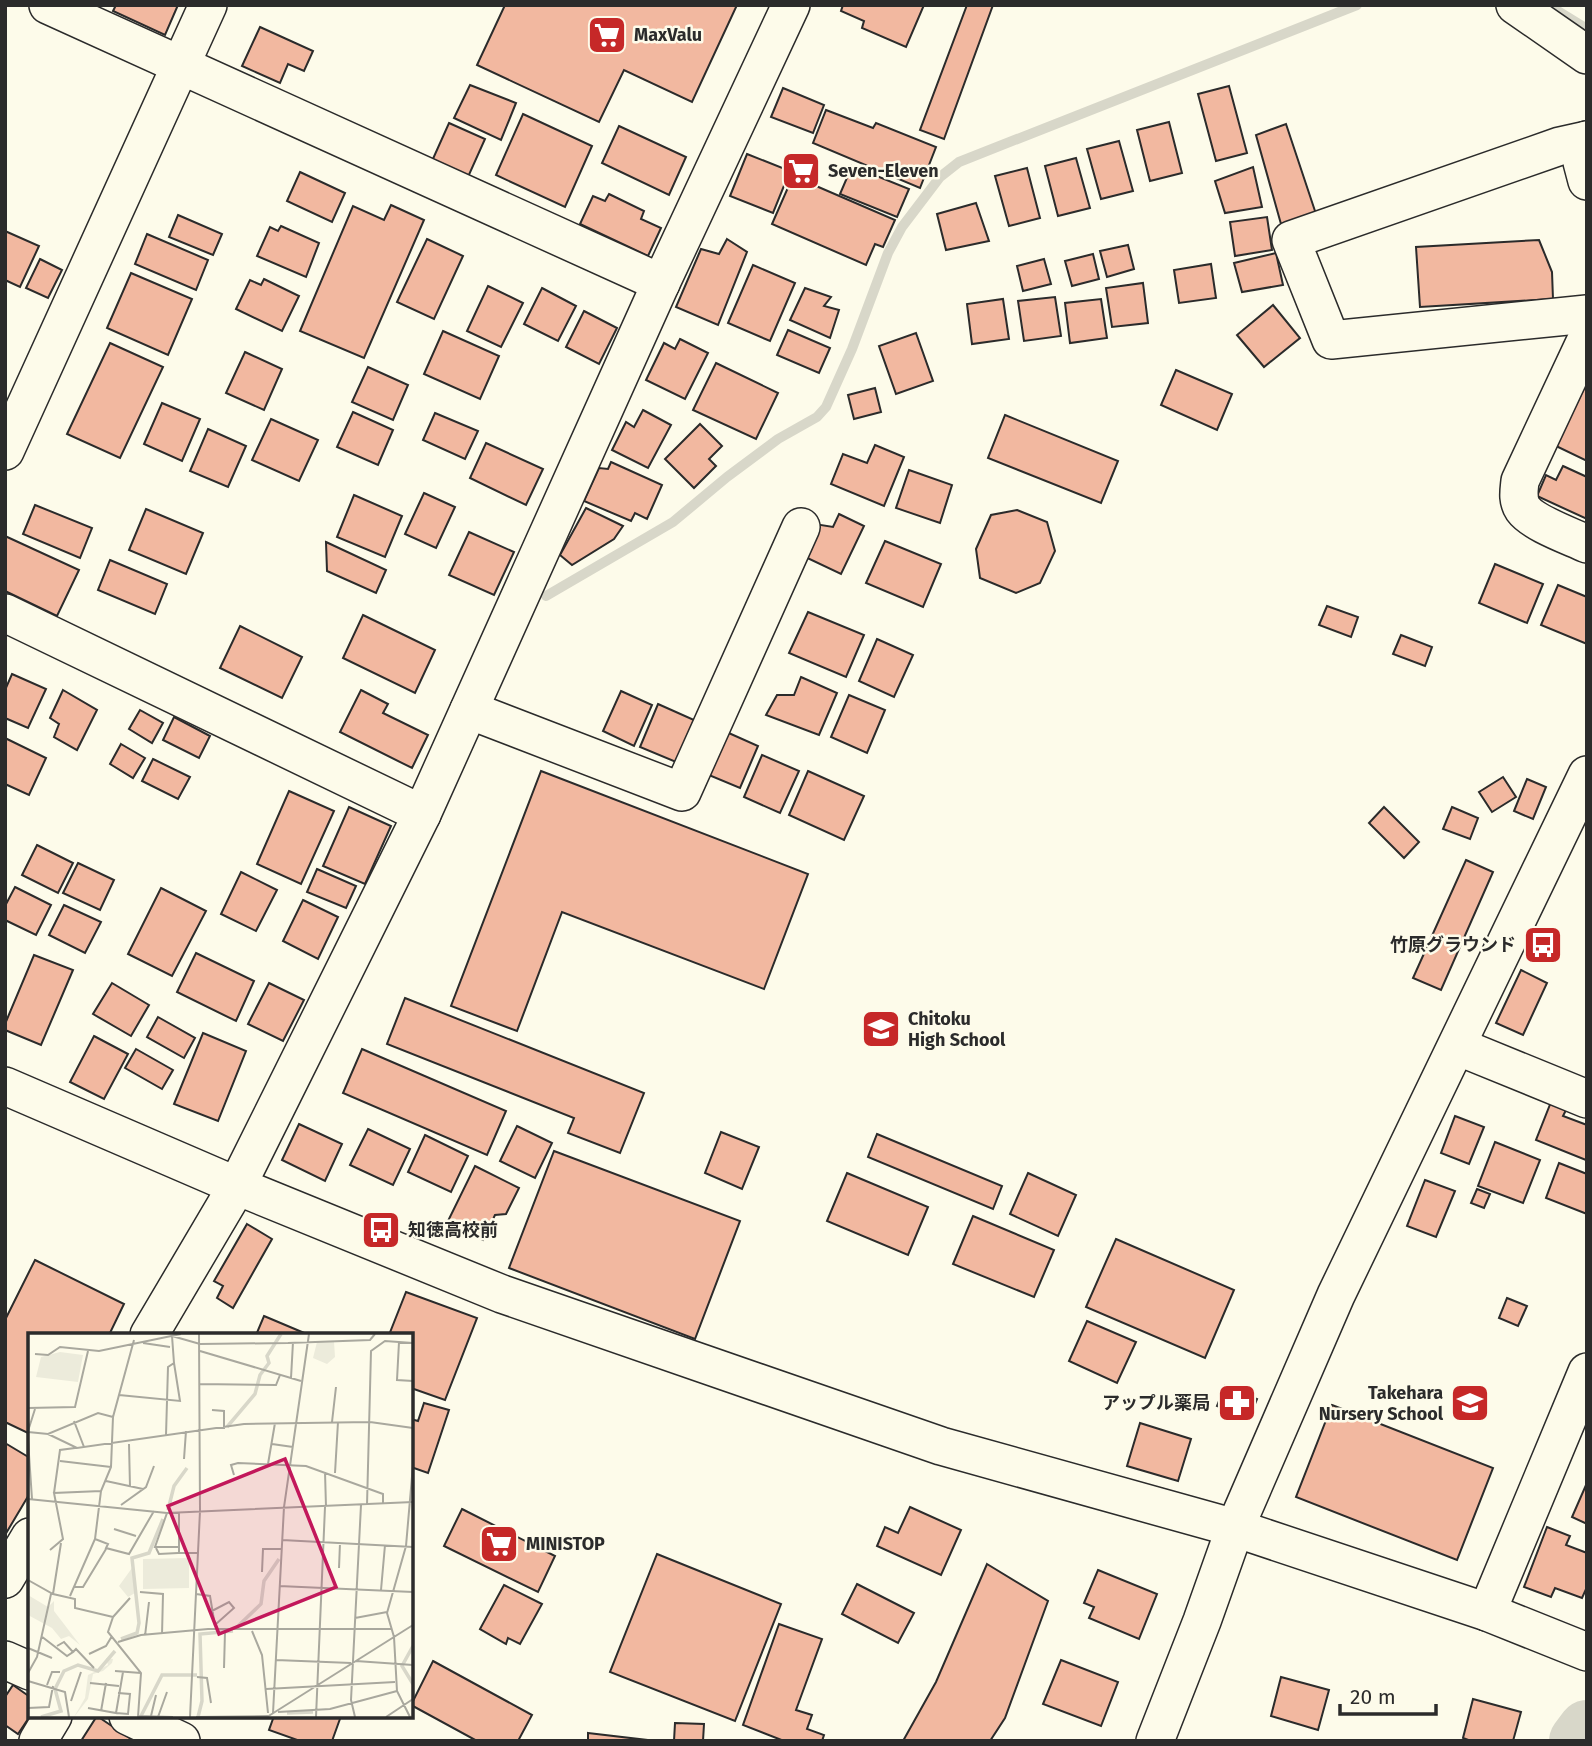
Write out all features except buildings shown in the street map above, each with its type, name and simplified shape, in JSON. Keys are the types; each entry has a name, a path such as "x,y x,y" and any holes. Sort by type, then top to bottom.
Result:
{"street":[{"path":"48,5 661,283"},
{"path":"5,451 208,5"},
{"path":"150,1333 237,1186 422,814 661,283 791,5"},
{"path":"1514,5 1587,55"},
{"path":"1587,181 1582,162 1587,140 1560,146 1291,240 1331,340 1587,314"},
{"path":"1587,338 1520,481 1518,496 1523,509 1535,519 1587,544"},
{"path":"469,710 682,792 801,527"},
{"path":"5,613 422,814"},
{"path":"1155,1741 1235,1528 1336,1295 1587,775"},
{"path":"1457,1046 1587,1098"},
{"path":"5,1086 237,1186 502,1294 928,1442 1235,1528 1487,1612 1587,1652"},
{"path":"1487,1612 1587,1372"},
{"path":"5,1579 28,1540"},
{"path":"5,1660 28,1670"},
{"path":"38,1741 52,1718"},
{"path":"132,1718 181,1741"}],"waterway":[{"path":"546,596 673,522 778,439 817,417 826,407 852,349 888,253 902,227 940,177 959,162 1357,5"},
{"path":"1548,5 1587,29"},
{"path":"1578,1741 1587,1729"}],"place":[{"name":"MaxValu","path":"607,35"},
{"name":"Seven-Eleven","path":"801,171"},
{"name":"竹原グラウンド","path":"1543,945"},
{"name":"Chitoku High School","path":"881,1029"},
{"name":"知徳高校前","path":"381,1230"},
{"name":"アップル薬局","path":"1237,1403"},
{"name":"Takehara Nursery School","path":"1470,1403"},
{"name":"MINISTOP","path":"499,1544"}]}
